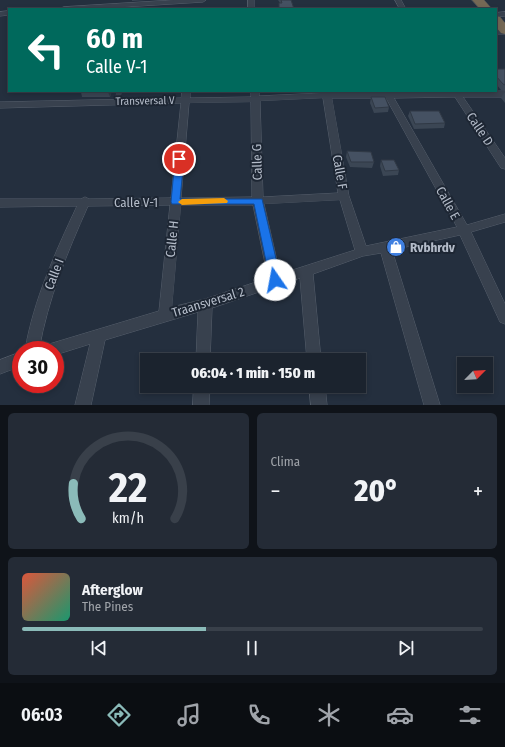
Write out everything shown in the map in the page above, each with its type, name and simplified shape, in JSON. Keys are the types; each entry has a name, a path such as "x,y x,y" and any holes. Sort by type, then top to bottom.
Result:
{"highway":[{"path":"478,0 485,8"},
{"path":"497,21 505,31"}],"street":[{"path":"75,8 150,2 202,0"},
{"name":"Transversal V","path":"0,105 116,102 185,96 456,92 505,94"},
{"name":"Calle D","path":"456,92 505,166"},
{"name":"Calle F","path":"327,93 344,196 362,252"},
{"name":"Calle E","path":"387,93 464,230 505,318"},
{"name":"Calle G","path":"255,95 258,201 275,280"},
{"name":"Calle H","path":"165,315 185,96"},
{"name":"Calle V-1","path":"0,203 85,201 258,201 344,196"},
{"name":"Calle I","path":"33,341 36,324 67,241 85,201"},
{"name":"Traansversal 2","path":"64,346 165,315 205,305 275,280 362,252 464,230 505,218"},
{"path":"385,247 432,405"},
{"path":"306,271 313,353"},
{"path":"203,353 205,305"},
{"path":"83,405 99,336"},
{"path":"0,367 12,362"},
{"path":"201,405 202,393"},
{"path":"318,393 319,405"}],"lane":[{"path":"116,102 120,92"}],"building":[{"path":"281,0 291,0 294,8 279,8 279,3 282,3"},
{"path":"497,69 505,69 505,85 497,77"},
{"path":"371,97 385,97 389,107 375,108"},
{"path":"410,111 439,111 445,123 415,124"},
{"path":"347,151 371,152 374,162 351,162"},
{"path":"381,160 394,160 399,170 385,171"}],"slow traffic":[{"path":"182,202 224,201"}],"place":[{"name":"Rvbhrdv","path":"396,247"}],"route":[{"path":"179,159 176,202 258,201 275,280"}]}
